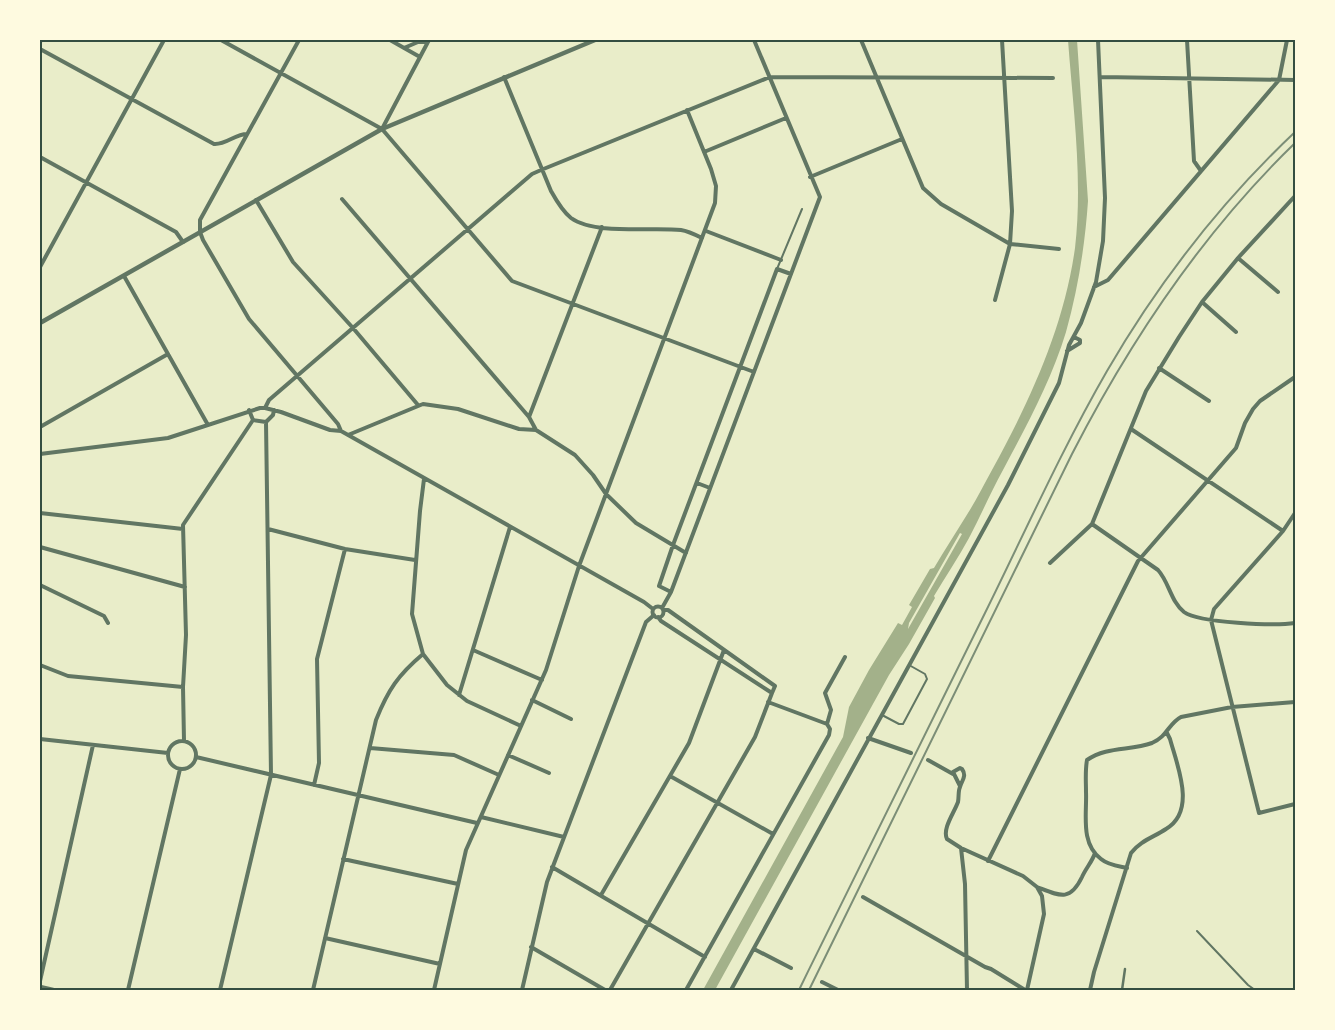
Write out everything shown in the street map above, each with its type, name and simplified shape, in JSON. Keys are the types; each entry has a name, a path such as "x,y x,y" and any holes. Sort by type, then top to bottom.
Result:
{"street":[{"path":"40,267 164,40"},
{"path":"221,40 382,129 512,281 754,372"},
{"path":"299,40 200,220 200,232 249,320 298,375 338,424 341,432"},
{"path":"390,40 420,57"},
{"path":"40,323 382,129 595,40"},
{"path":"522,990 552,867 646,622 662,615 820,196 810,177 754,40"},
{"path":"861,40 923,188 941,204 1010,244 1060,249"},
{"path":"995,300 1010,244 1012,190 1002,40"},
{"path":"731,990 1008,485 1059,382 1067,351 1081,323 1094,287 1103,241 1105,198 1098,40"},
{"path":"1187,40 1194,161 1201,171"},
{"path":"1094,287 1108,280 1279,80 1287,40"},
{"path":"382,129 428,41"},
{"path":"404,48 418,42 428,41"},
{"path":"40,49 214,144 220,144 240,134 247,134"},
{"path":"504,77 541,170 558,204 572,218 586,225 602,227 683,230 702,238"},
{"path":"265,408 269,400 352,328 532,174 541,170 770,77 1052,78"},
{"path":"1101,77 1295,80"},
{"path":"434,990 466,850 542,680 579,566 715,203 716,186 687,110"},
{"path":"704,152 786,118"},
{"path":"810,177 902,139"},
{"path":"40,157 176,232 183,242"},
{"path":"1050,563 1092,524 1146,391 1202,302 1238,258 1295,196"},
{"path":"342,199 529,417 536,430"},
{"path":"256,200 293,262 418,405"},
{"path":"529,417 602,227"},
{"path":"706,231 781,260"},
{"path":"1238,258 1278,292"},
{"path":"671,592 659,586 673,545 742,368 778,269 791,274"},
{"path":"124,276 208,424"},
{"path":"1202,302 1236,332"},
{"path":"1067,351 1080,343 1080,340 1074,336"},
{"path":"40,426 168,354"},
{"path":"1159,368 1209,401"},
{"path":"988,861 1141,557 1237,446 1245,423 1253,408 1260,401 1295,378"},
{"path":"348,435 418,405 430,404 448,406 519,430 536,430 564,446 579,458 594,475 606,494 636,523 686,554"},
{"path":"40,454 168,438 249,410 265,408 274,410 348,435 579,566 653,609 661,621 772,693"},
{"path":"249,410 253,420"},
{"path":"220,990 270,775 266,422 273,415 274,410"},
{"path":"253,420 266,422"},
{"path":"184,741 183,687 186,635 184,522 253,420"},
{"path":"1131,429 1283,531"},
{"path":"424,479 415,560 412,614 418,642 423,654 446,685 467,701 521,726"},
{"path":"697,483 710,488"},
{"path":"40,513 183,529"},
{"path":"1295,513 1283,531 1214,610 1211,620 1259,813 1295,804"},
{"path":"1092,524 1141,557 1161,574 1175,600 1185,613 1211,620 1252,624 1295,623"},
{"path":"459,695 510,527"},
{"path":"268,529 345,549 415,560"},
{"path":"40,548 185,587"},
{"path":"314,785 319,763 317,659 345,549"},
{"path":"40,585 104,616 108,623"},
{"path":"610,990 755,738 775,686 668,610 657,606 653,609"},
{"path":"473,650 542,680"},
{"path":"601,896 688,743 724,650"},
{"path":"313,990 376,720 384,699 397,678 423,654"},
{"path":"827,724 831,710 825,693 845,657"},
{"path":"40,665 68,676 183,687"},
{"path":"532,700 571,719"},
{"path":"686,990 829,734 830,729 827,724 768,702"},
{"path":"1127,868 1105,862 1095,853 1090,844 1085,822 1087,760 1094,755 1111,750 1150,743 1167,733 1174,721 1181,717 1232,707 1295,702"},
{"path":"1090,990 1094,972 1134,848 1168,829 1180,815 1182,787 1170,738 1167,733"},
{"path":"868,738 911,753"},
{"path":"40,739 168,753"},
{"path":"184,741 193,746 196,757 190,766 180,769 171,764 168,753 173,744 184,741"},
{"path":"40,981 93,745"},
{"path":"370,748 454,755 499,775"},
{"path":"508,755 549,773"},
{"path":"196,757 477,823"},
{"path":"928,760 953,774 960,786"},
{"path":"953,774 957,768 964,771 957,804 945,833 950,842 1023,876 1037,887 1060,895 1071,893 1079,884 1095,853"},
{"path":"128,990 180,769"},
{"path":"670,776 773,834"},
{"path":"480,817 564,837"},
{"path":"961,848 965,884 967,990"},
{"path":"344,859 458,884"},
{"path":"552,867 705,957"},
{"path":"863,897 1026,990 1044,910 1042,896 1037,887"},
{"path":"325,938 440,964"},
{"path":"531,947 605,990"},
{"path":"754,949 791,968"},
{"path":"1122,990 1125,969"},
{"path":"822,982 836,990"},
{"path":"40,987 53,990"}],"lane":[{"path":"778,269 802,209"},
{"path":"882,714 902,724 927,679 925,674 909,665"},
{"path":"1197,931 1255,990"}],"shaded area":[{"path":"1068,40 1077,40 1088,201 1083,250 1074,300 1060,350 1030,419 969,538 934,596 935,598 909,644 889,675 715,990 703,990 843,737 849,707 869,670 898,623 902,625 912,607 909,605 930,569 934,568 974,502 1006,444 1044,363 1063,306 1070,277 1077,222 1078,170","holes":["960,533 962,534 908,629 909,623"]}],"railway":[{"path":"799,990 1090,400 1147,306 1169,275 1216,215 1295,132"},
{"path":"809,990 1072,454 1095,411 1144,329 1199,251 1229,213 1295,143"}]}
